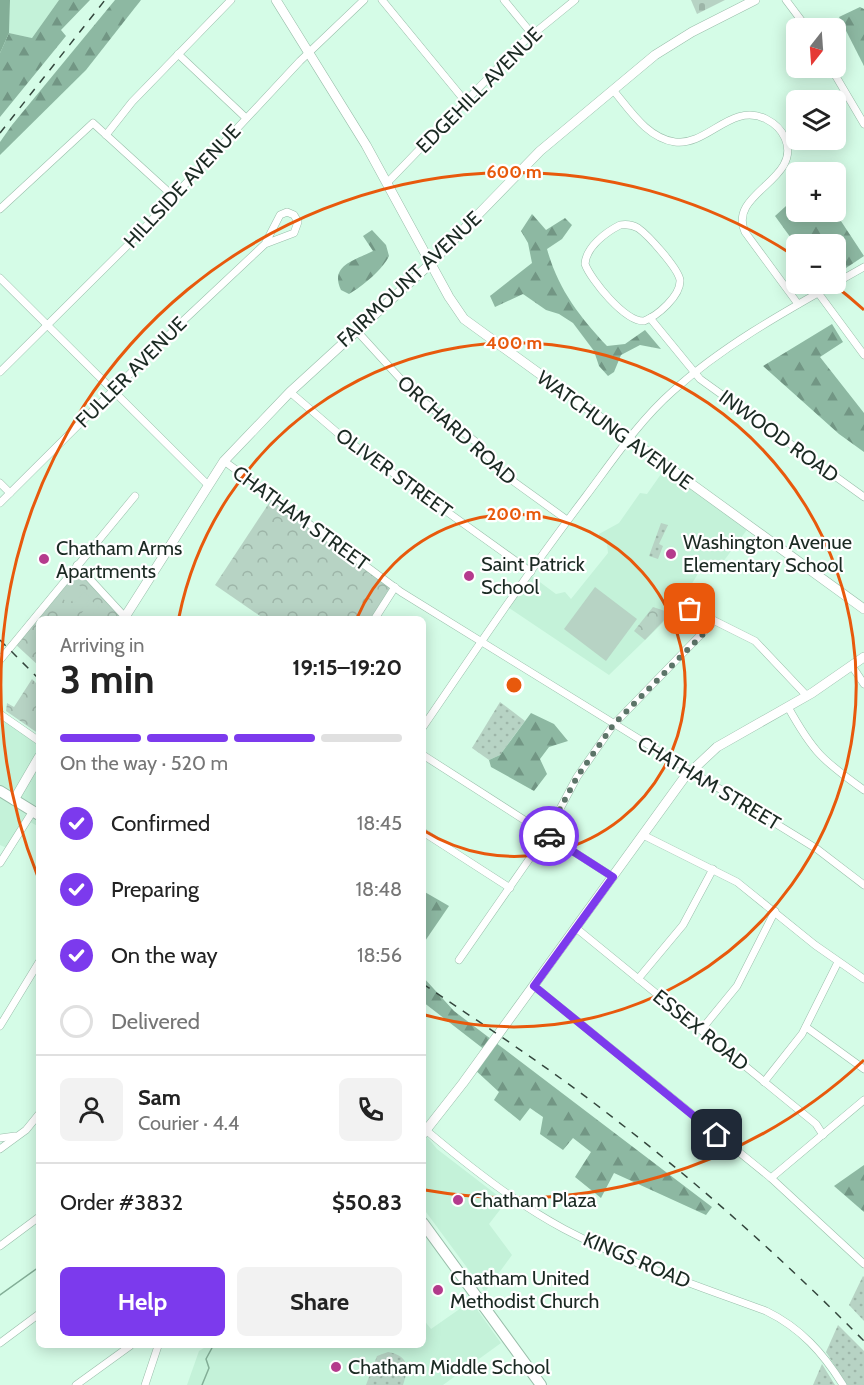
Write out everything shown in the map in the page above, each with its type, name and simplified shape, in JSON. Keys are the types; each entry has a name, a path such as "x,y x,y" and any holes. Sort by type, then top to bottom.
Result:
{"main road":[{"name":"WATCHUNG AVENUE","path":"276,0 387,183 458,312 473,328 864,609"},
{"name":"FAIRMOUNT AVENUE","path":"125,616 224,461 290,392 430,264 528,162 613,90 670,45 755,0"},
{"path":"426,1131 690,772 717,747 807,696 864,657"},
{"path":"14,800 36,762"},
{"path":"0,791 36,813"},
{"path":"426,1227 541,1385"}],"street":[{"path":"106,135 132,102 231,0"},
{"name":"HILLSIDE AVENUE","path":"0,372 49,325 309,53 364,0"},
{"path":"382,0 465,101"},
{"path":"504,0 532,34"},
{"name":"EDGEHILL AVENUE","path":"387,183 532,34 575,0"},
{"path":"786,0 800,18"},
{"path":"178,54 246,118"},
{"path":"837,78 864,124"},
{"path":"613,90 645,127 659,137 675,142 689,140 747,114 764,117 777,126 786,143 784,166 749,203 742,222 746,232 798,304"},
{"path":"0,209 92,124 173,196"},
{"name":"FULLER AVENUE","path":"0,503 265,244 280,215 287,212 294,216 298,226 294,233 265,244"},
{"path":"620,225 630,225 639,229 675,269 680,278 678,291 650,318 639,321 630,318 585,264 586,255 620,225"},
{"path":"846,278 864,267"},
{"path":"0,278 208,485"},
{"path":"426,723 567,520 628,439 655,408 695,373 798,304 819,294 864,355"},
{"name":"INWOOD ROAD","path":"650,318 695,373 864,497"},
{"name":"ORCHARD ROAD","path":"356,330 416,396 476,442 506,476 567,520"},
{"name":"OLIVER STREET","path":"290,392 340,435 531,572"},
{"name":"CHATHAM STREET","path":"224,461 395,587 817,849 864,885"},
{"path":"0,483 10,493"},
{"path":"0,660 135,496"},
{"path":"76,566 122,616"},
{"path":"377,616 395,587"},
{"path":"680,603 755,641 807,696"},
{"path":"459,960 546,835 577,777 614,724 714,621"},
{"path":"852,666 864,684"},
{"path":"788,707 816,753 836,771 864,790"},
{"path":"0,714 36,739"},
{"path":"426,757 613,877"},
{"path":"0,863 36,813"},
{"path":"426,834 510,888"},
{"path":"643,835 713,869 775,911 864,980"},
{"path":"638,980 683,925 713,869"},
{"path":"701,1030 737,986 775,911"},
{"name":"ESSEX ROAD","path":"576,928 816,1124 823,1135"},
{"path":"764,1082 806,1027 838,962"},
{"path":"0,1026 36,967"},
{"path":"534,986 771,1178 864,1264"},
{"path":"806,1027 864,1069"},
{"path":"771,1178 864,1101"},
{"path":"0,1149 19,1135 36,1117"},
{"name":"KINGS ROAD","path":"426,1133 503,1191 562,1228 624,1258 766,1311 787,1322 819,1350 843,1385"},
{"path":"0,1138 19,1135"},
{"path":"0,1246 36,1220"},
{"path":"0,1343 36,1316"},
{"path":"76,1385 127,1348"},
{"path":"145,1385 157,1348"}],"shaded area":[{"path":"0,0 10,0 9,33 0,53"},
{"path":"10,0 59,0 32,38 9,33"},
{"path":"666,467 749,527 717,570 704,564 675,611 609,675 506,606 529,574 556,594 565,592 571,599 608,553 607,544 599,539 599,534 619,523 640,493 647,494"},
{"path":"0,714 36,739 36,825 27,820 9,849 0,845"},
{"path":"426,1136 437,1149 506,1202 489,1224 512,1255 485,1292 426,1212"},
{"path":"471,1301 501,1343 443,1385 187,1385 199,1351 204,1348 426,1348 426,1323 431,1329"}],"green space":[{"path":"59,0 90,0 61,30 66,36 0,117 0,53 9,33 32,38"},
{"path":"115,0 141,0 86,70 0,155 0,142 12,125"},
{"path":"691,0 725,0 697,14"},
{"path":"860,7 864,9 864,66 846,31 846,18 839,17"},
{"path":"786,206 786,222 842,222 864,256 846,268 846,234 788,234 775,216"},
{"path":"532,214 546,230 565,218 572,225 562,239 547,249 563,289 587,324 607,346 625,344 645,330 661,349 640,345 621,355 614,372 608,376 599,366 594,351 573,323 559,314 546,310 523,294 495,307 490,296 532,263 528,243 521,231"},
{"path":"372,230 386,245 389,256 372,277 349,294 341,290 338,282 341,269 346,264 373,251 363,236"},
{"path":"832,324 843,342 820,357 864,413 864,452 839,434 763,366"},
{"path":"273,497 395,588 375,616 260,616 215,585"},
{"path":"661,523 668,525 659,544 663,546 658,559 649,556"},
{"path":"76,565 120,616 36,616 36,663 13,642"},
{"path":"76,582 83,589 69,604 62,598"},
{"path":"595,587 637,619 606,661 564,629"},
{"path":"84,592 91,598 78,613 71,607"},
{"path":"92,601 99,607 91,616 79,616"},
{"path":"653,607 671,613 645,640 634,631"},
{"path":"32,679 36,683 36,732 6,711 7,703 14,707"},
{"path":"500,702 525,721 500,755 489,760 472,748"},
{"path":"531,713 554,724 568,741 549,747 540,759 547,774 534,791 491,767 489,760 500,755"},
{"path":"426,893 449,906 426,940"},
{"path":"426,980 454,1011 712,1207 706,1215 614,1173 601,1198 575,1177 591,1152 573,1138 563,1150 540,1134 543,1117 530,1108 520,1121 494,1100 499,1092 473,1068 485,1050 426,1004"},
{"path":"864,1165 864,1212 834,1186"},
{"path":"864,1277 864,1321 849,1305"},
{"path":"838,1325 864,1351 864,1385 847,1385 826,1352"},
{"path":"388,1352 400,1356 406,1363 403,1385 366,1385 377,1356"},
{"path":"822,1364 835,1385 813,1385"}],"waterway":[{"path":"0,1295 36,1269"},
{"path":"202,1385 209,1368 206,1359 212,1348"}],"railway":[{"path":"0,133 105,0"},
{"path":"0,640 36,676"},
{"path":"426,986 545,1067 649,1146 744,1226 864,1341"}],"way so far":[{"path":"549,836 546,835 565,803 570,789 614,724 714,621 690,609"}],"place":[{"name":"Washington Avenue Elementary School","path":"671,554"},
{"name":"Chatham Arms Apartments","path":"44,559"},
{"name":"Saint Patrick School","path":"469,576"},
{"name":"Chatham Plaza","path":"458,1200"},
{"name":"Chatham United Methodist Church","path":"438,1290"},
{"name":"Chatham Middle School","path":"336,1367"}],"route":[{"path":"549,836 613,877 534,986 717,1135"}]}
